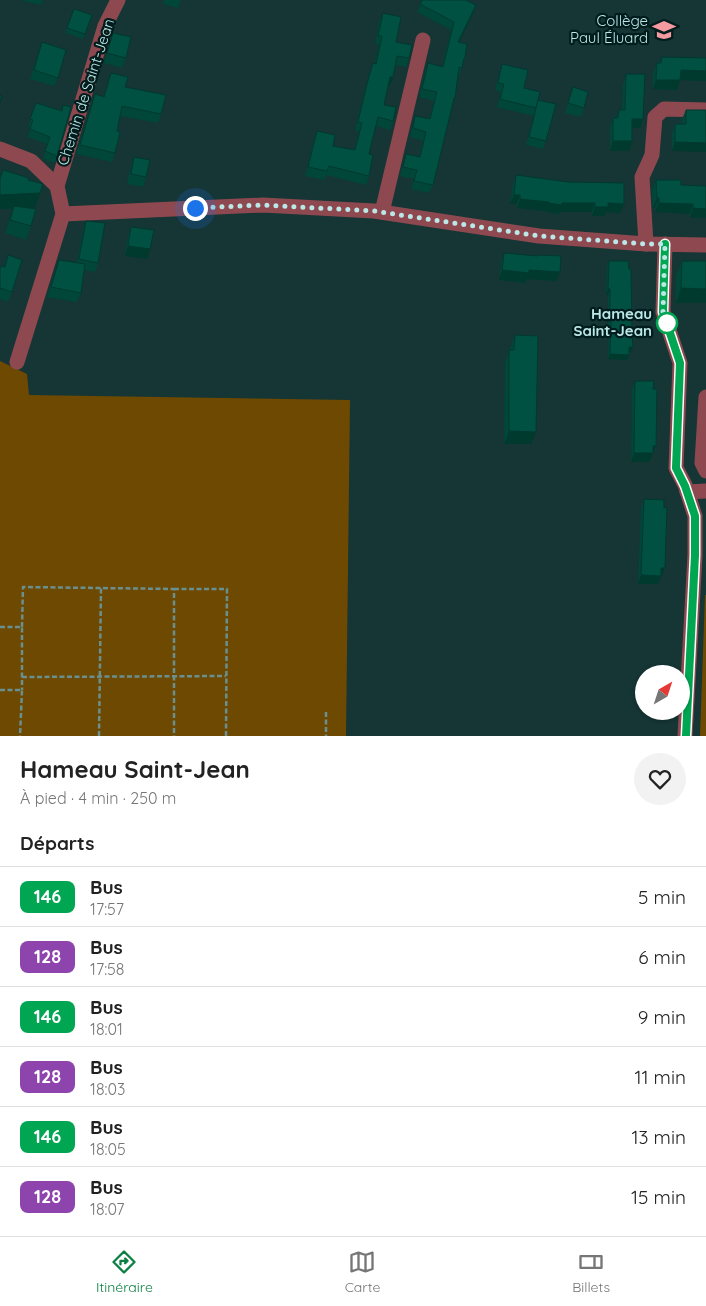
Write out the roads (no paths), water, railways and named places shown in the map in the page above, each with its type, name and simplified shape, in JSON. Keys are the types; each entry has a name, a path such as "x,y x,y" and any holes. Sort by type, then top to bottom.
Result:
{"street":[{"name":"Chemin de Saint-Jean","path":"57,186 105,26 118,0"},
{"path":"382,212 423,40"},
{"path":"646,244 642,177 652,155 655,117 664,109 706,110"},
{"path":"0,149 31,161 57,186 63,214 17,362"},
{"path":"63,214 263,205 382,212 540,236 646,244 706,244"},
{"path":"665,244 663,312 680,363 676,468 695,516 695,555 686,736"},
{"path":"706,397 702,463 706,471"},
{"path":"687,492 706,491"}],"place":[{"name":"Collège Paul Éluard","path":"664,30"},
{"name":"Hameau Saint-Jean","path":"667,323"}]}
